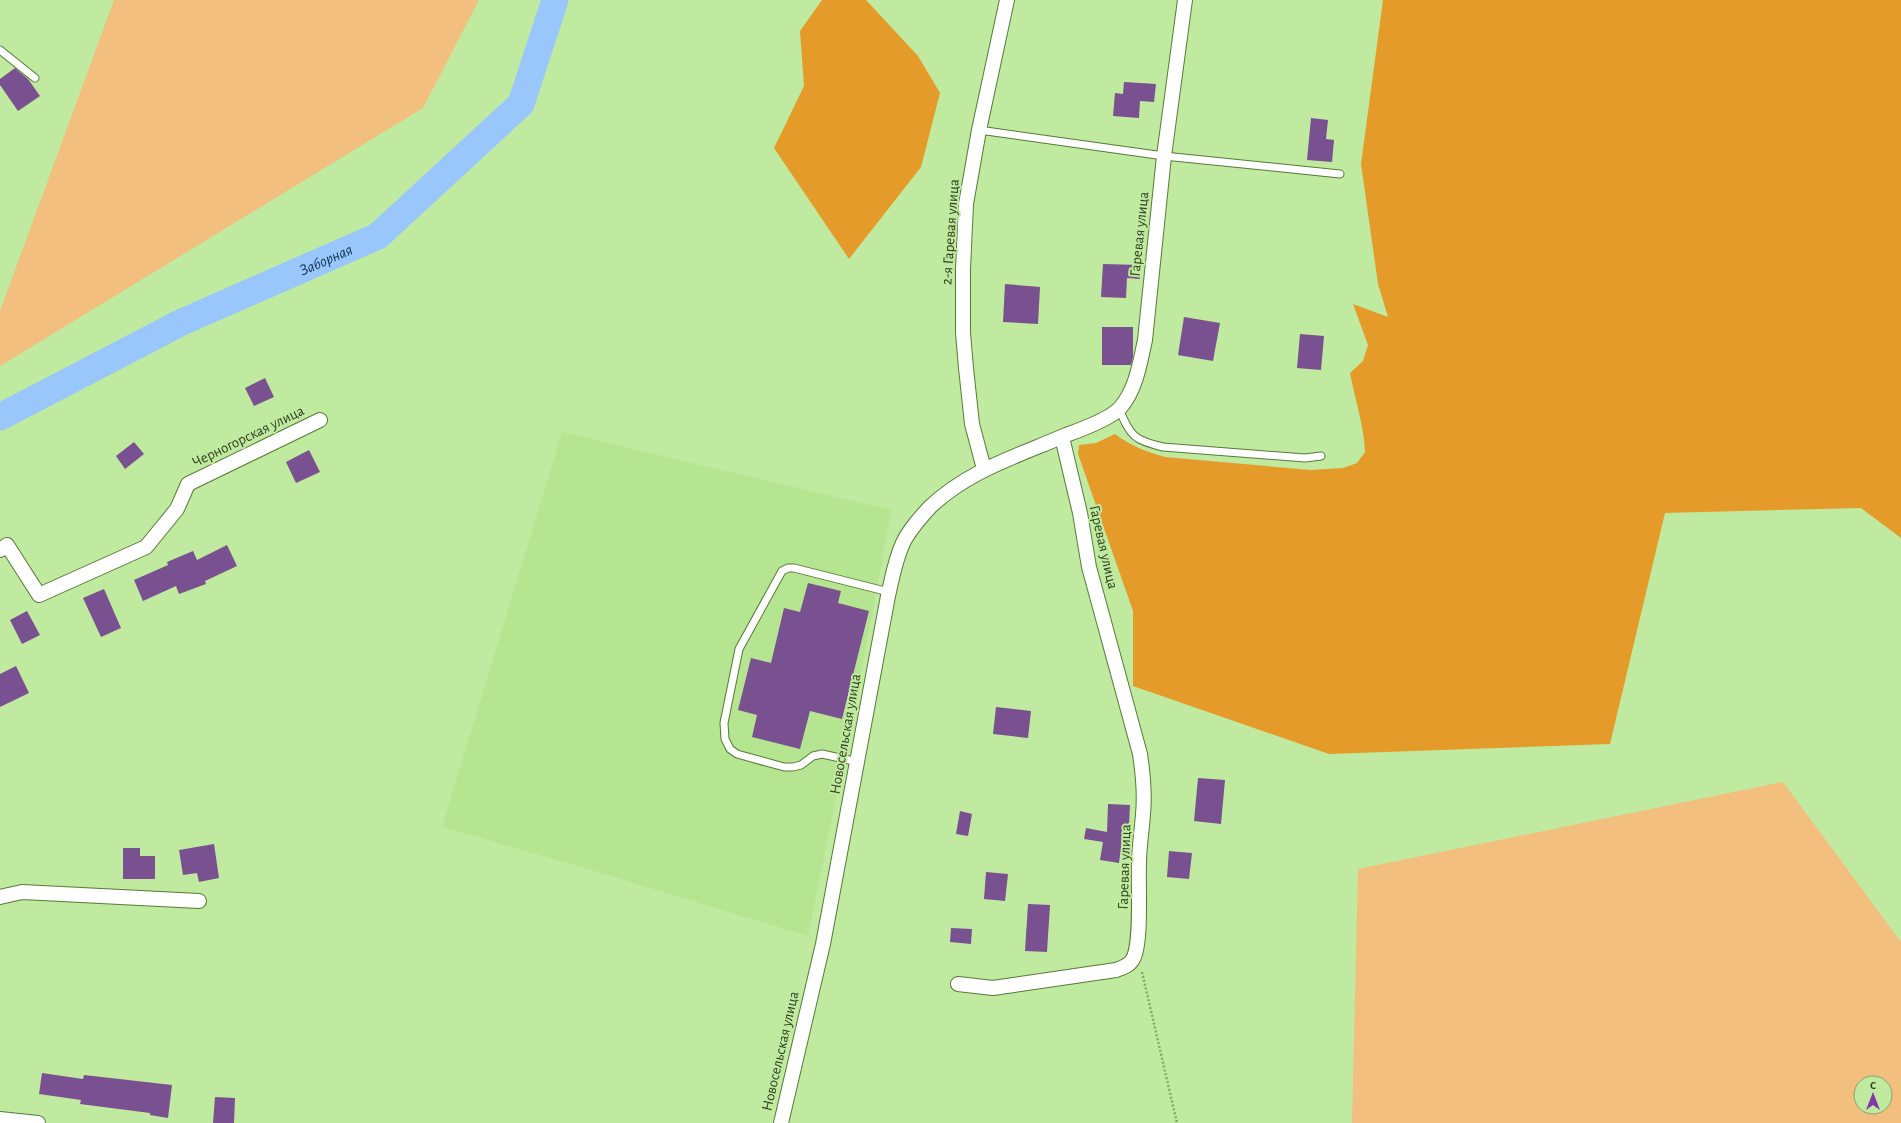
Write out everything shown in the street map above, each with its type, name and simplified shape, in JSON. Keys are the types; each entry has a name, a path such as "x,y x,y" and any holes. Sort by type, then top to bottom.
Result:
{"street":[{"name":"2-я Гаревая улица","path":"984,469 972,424 963,333 963,269 966,204 979,130 1007,0"},
{"name":"Гаревая улица","path":"958,984 993,988 1116,970 1127,966 1133,960 1137,949 1139,860 1143,812 1143,778 1140,754 1089,567 1080,514 1062,437 1086,427 1119,409 1127,398 1134,383 1145,340 1164,156 1185,0"},
{"name":"Черногорская улица","path":"0,550 7,545 39,594 146,547 177,509 188,484 320,420"},
{"name":"Новосельская улица","path":"781,1123 823,944 889,592 903,543 913,527 945,493 984,469 1062,437"},
{"path":"0,897 22,892 199,901"},
{"path":"0,1119 38,1123"}],"lane":[{"path":"0,50 35,78"},
{"path":"979,130 1164,156 1340,174"},
{"path":"1119,409 1128,430 1135,438 1146,443 1163,447 1305,458 1321,456"},
{"path":"858,762 822,754 813,756 801,765 793,767 749,758 737,754 730,749 725,739 724,722 739,649 782,571 788,568 794,568 889,592"}],"path":[{"path":"1137,949 1177,1123"}],"shaded area":[{"path":"114,0 479,0 423,108 0,366 0,311"},
{"path":"822,0 866,0 918,56 940,93 921,167 849,259 774,148 804,86 800,31"},
{"path":"1383,0 1901,0 1901,538 1861,508 1665,513 1610,744 1329,754 1133,686 1133,611 1078,454 1079,445 1096,443 1115,434 1139,448 1165,457 1310,470 1343,468 1357,463 1365,452 1361,422 1350,373 1363,361 1368,345 1353,304 1388,317 1378,284 1361,164"},
{"path":"562,432 891,510 877,590 808,936 581,867 442,827"},
{"path":"1783,782 1901,942 1901,1123 1352,1123 1358,869"}],"building":[{"path":"15,68 28,79 40,96 18,111 0,85 0,79"},
{"path":"1124,82 1156,84 1154,102 1140,101 1139,118 1113,116 1115,93 1123,94"},
{"path":"1311,118 1328,120 1326,139 1334,140 1332,162 1307,160"},
{"path":"1103,264 1140,265 1140,279 1127,278 1126,298 1101,297"},
{"path":"1005,284 1040,287 1038,324 1003,322"},
{"path":"1184,317 1220,323 1213,361 1178,355"},
{"path":"1102,327 1133,327 1133,357 1131,365 1102,365"},
{"path":"1300,334 1324,336 1321,370 1297,368"},
{"path":"265,378 274,397 254,406 245,388"},
{"path":"134,442 144,454 125,469 116,456"},
{"path":"309,450 320,472 296,483 286,462"},
{"path":"227,545 237,566 205,581 206,584 179,594 176,586 143,601 134,580 168,565 167,562 193,551 197,560"},
{"path":"808,583 841,591 838,603 869,611 842,719 810,711 800,749 752,737 757,715 738,710 751,658 771,663 784,608 800,612"},
{"path":"104,589 121,628 101,637 83,598"},
{"path":"27,611 40,635 22,644 10,620"},
{"path":"16,666 29,693 0,707 0,674"},
{"path":"996,707 1031,711 1028,738 993,734"},
{"path":"1198,778 1225,780 1221,824 1194,821"},
{"path":"1108,804 1130,805 1129,826 1124,826 1119,863 1100,860 1103,842 1084,839 1086,828 1107,832"},
{"path":"960,811 972,814 968,836 956,834"},
{"path":"214,844 219,878 199,882 197,873 183,875 179,850"},
{"path":"123,848 140,848 140,856 155,856 155,879 123,879"},
{"path":"1169,851 1192,853 1189,879 1167,877"},
{"path":"986,872 1008,874 1005,901 984,899"},
{"path":"1028,904 1050,905 1047,952 1025,951"},
{"path":"951,928 972,929 971,944 950,942"},
{"path":"42,1073 83,1079 84,1075 172,1085 168,1118 150,1115 150,1113 80,1104 81,1100 39,1094"},
{"path":"215,1097 235,1098 234,1123 213,1123"}],"waterway":[{"name":"Заборная","path":"0,417 180,323 378,236 521,104 555,0"}]}
